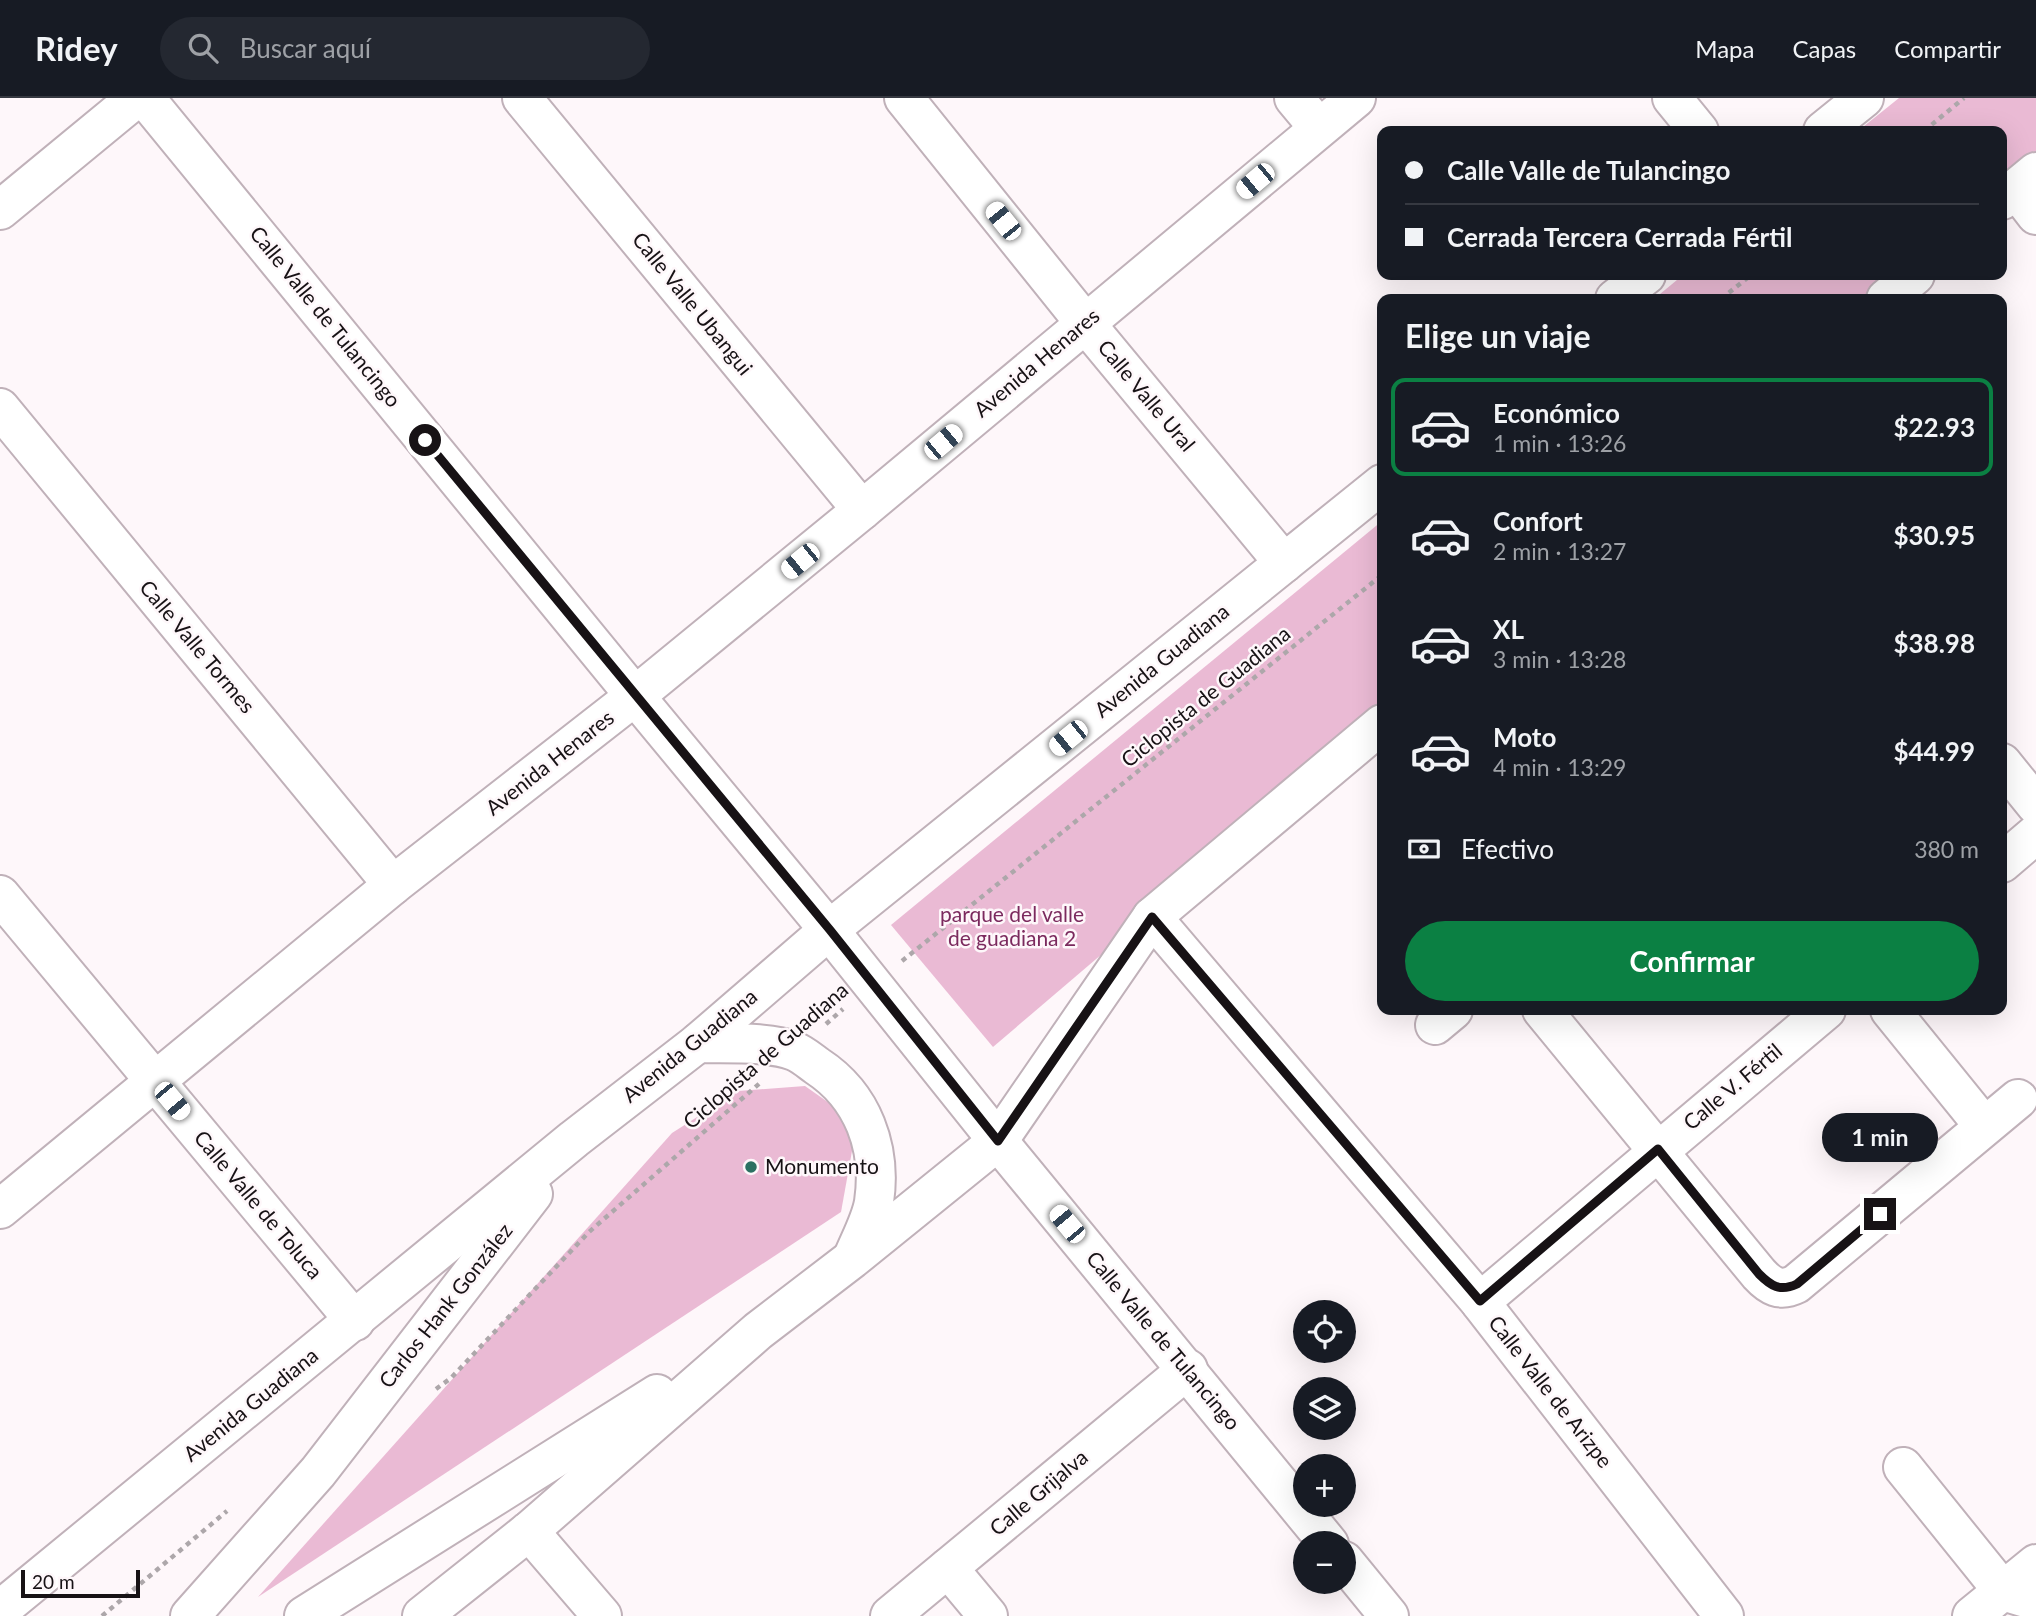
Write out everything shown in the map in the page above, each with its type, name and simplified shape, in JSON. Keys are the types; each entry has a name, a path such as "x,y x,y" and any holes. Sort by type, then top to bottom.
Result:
{"street":[{"path":"0,210 136,98"},
{"name":"Calle Valle de Tulancingo","path":"145,98 830,930 998,1141 1319,1531"},
{"name":"Calle Valle Ubangui","path":"522,98 862,510"},
{"name":"Calle Valle Ural","path":"904,98 1085,323 1284,563"},
{"path":"1294,98 1319,128"},
{"name":"Avenida Henares","path":"0,1209 393,885 635,696 1356,98"},
{"path":"1672,98 1695,126"},
{"path":"1829,126 1864,98"},
{"path":"1621,294 1640,280"},
{"path":"1892,294 1908,280"},
{"name":"Calle Valle Tormes","path":"0,408 393,885"},
{"name":"Avenida Guadiana","path":"0,1610 574,1139 698,1043 830,930 1377,488"},
{"path":"422,1616 528,1531 758,1331 998,1141 1152,917 1377,728"},
{"path":"2007,769 2036,805"},
{"path":"2007,859 2036,834"},
{"name":"Calle Valle de Toluca","path":"0,895 355,1321"},
{"name":"Calle Valle de Arizpe","path":"1152,917 1480,1301 1724,1616"},
{"path":"1546,1015 1759,1274 1777,1288 1787,1289 1797,1284 2018,1099"},
{"name":"Calle V. Fértil","path":"1480,1301 1820,1015"},
{"path":"1894,1015 1984,1126"},
{"path":"698,1043 772,1046 795,1051 834,1077 856,1104 871,1135 876,1169 873,1204 852,1259"},
{"name":"Carlos Hank González","path":"190,1616 318,1472 574,1139"},
{"path":"304,1616 758,1331"},
{"name":"Calle Grijalva","path":"890,1616 1188,1369"},
{"path":"1903,1467 2019,1596"},
{"path":"528,1531 601,1616"},
{"path":"1972,1616 2019,1596 2036,1564"},
{"path":"948,1568 988,1616"},
{"path":"1356,1576 1388,1616"}],"path":[{"path":"1930,126 1964,98"},
{"path":"1727,294 1745,280"},
{"name":"Ciclopista de Guadiana","path":"429,1393 451,1378 589,1232 795,1051 873,985 1377,579"}],"green space":[{"path":"1899,98 2036,98 2036,157 2007,182 2007,126 1864,126"},
{"path":"1677,280 1892,280 1875,294 1660,294"},
{"name":"parque del valle de guadiana 2","path":"1377,525 1377,719 993,1047 891,925"},
{"path":"805,1086 832,1105 852,1125 852,1151 841,1212 258,1597 672,1133 738,1091"}],"place":[{"name":"Monumento","path":"751,1167"}],"route":[{"path":"425,440 830,930 998,1141 1152,917 1480,1301 1658,1149 1759,1274 1777,1288 1787,1289 1797,1284 1880,1214"}]}
